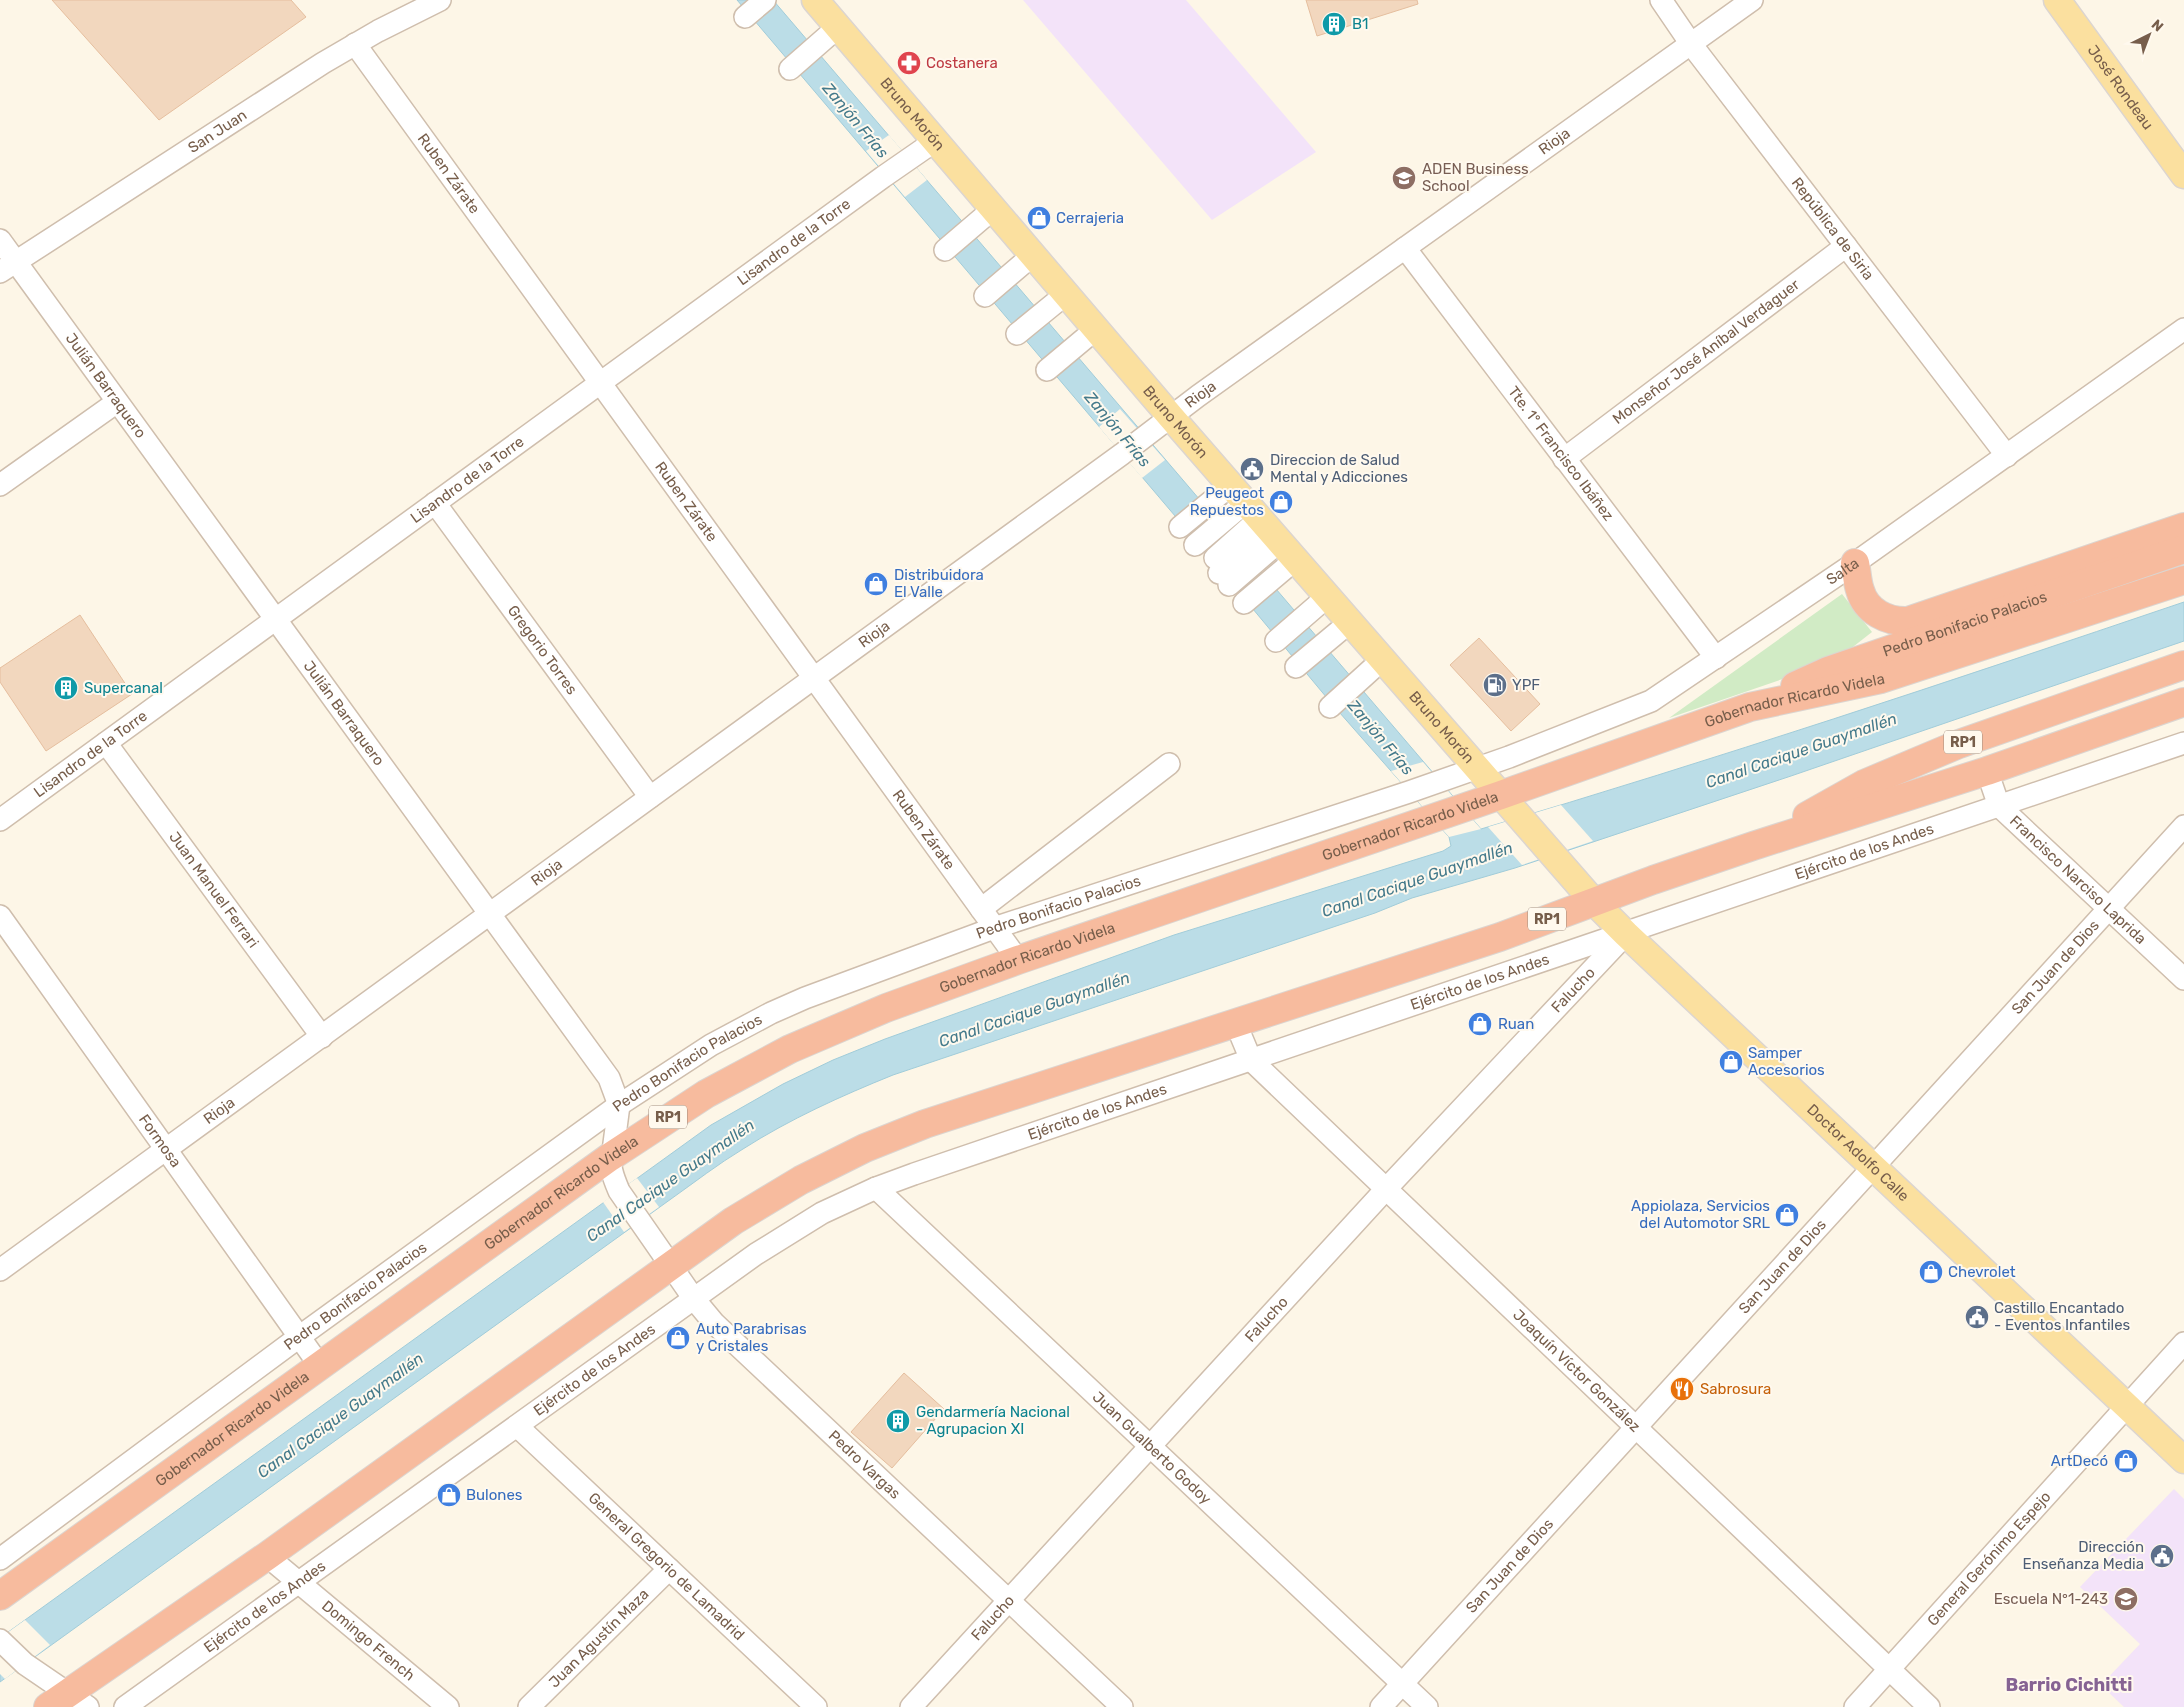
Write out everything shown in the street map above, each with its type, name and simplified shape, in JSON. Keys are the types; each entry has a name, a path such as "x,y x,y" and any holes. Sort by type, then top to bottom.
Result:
{"highway":[{"path":"1855,563 1860,592 1870,606 1884,618 1896,622 1908,621 2184,527"},
{"name":"Pedro Bonifacio Palacios","path":"1750,706 1828,671 2184,548"},
{"name":"Gobernador Ricardo Videla","path":"0,1596 610,1157 706,1094 790,1049 886,1008 1018,960 1501,795 1750,706 1881,679 2184,580"},
{"name":"RP1","path":"1753,846 1864,784 1959,744 2184,665"},
{"name":"RP1","path":"68,1702 266,1556 732,1221 801,1180 865,1148 925,1124 1500,937 1753,846 1986,771 2184,702"}],"main road":[{"name":"Bruno Morón","path":"814,0 1171,417 1546,847"},
{"name":"José Rondeau","path":"2057,0 2184,174"},
{"name":"Doctor Adolfo Calle","path":"1546,847 1594,902 1626,934 2184,1460"}],"street":[{"name":"San Juan","path":"8,267 323,63 355,44 440,0"},
{"path":"747,16 764,0"},
{"name":"República de Siria","path":"1661,0 1691,44 2007,456"},
{"name":"Rioja","path":"0,1270 166,1151 1171,417 1752,0"},
{"path":"791,67 838,27"},
{"name":"Ruben Zárate","path":"355,44 1018,960"},
{"name":"Lisandro de la Torre","path":"0,820 886,174 935,141"},
{"path":"950,253 996,213"},
{"name":"Julián Barraquero","path":"0,240 8,267 117,402 609,1078 619,1105 613,1151 610,1157 614,1178 629,1206"},
{"name":"Monseñor José Aníbal Verdaguer","path":"1564,459 1846,246"},
{"name":"Tte. 1° Francisco Ibáñez","path":"1405,248 1716,658"},
{"path":"986,295 1033,255"},
{"path":"1015,329 1062,290"},
{"path":"1048,369 1096,329"},
{"name":"Salta","path":"1478,768 1651,701 1855,563 2184,329"},
{"path":"0,485 117,402"},
{"name":"Gregorio Torres","path":"435,504 650,797"},
{"path":"1182,526 1205,506 1264,522"},
{"path":"1197,544 1220,524 1264,522"},
{"path":"1264,522 1244,552 1221,572 1244,552 1264,522"},
{"path":"1245,602 1269,582 1264,522"},
{"path":"1277,640 1328,596"},
{"path":"1298,666 1350,622"},
{"path":"1331,706 1383,659"},
{"name":"Juan Manuel Ferrari","path":"106,743 322,1037"},
{"name":"Ejército de los Andes","path":"125,1707 756,1254 822,1213 876,1188 2184,743"},
{"path":"981,909 1170,764"},
{"name":"Pedro Bonifacio Palacios","path":"0,1558 619,1105 710,1044 771,1012 994,928 1478,768"},
{"name":"Francisco Narciso Laprida","path":"1986,771 1999,806 2184,980"},
{"name":"San Juan de Dios","path":"1381,1707 2184,826"},
{"name":"Formosa","path":"3,927 320,1366"},
{"name":"Falucho","path":"911,1707 1386,1188 1626,934"},
{"name":"Joaquín Víctor González","path":"1236,1024 1251,1060 1929,1707"},
{"name":"Juan Gualberto Godoy","path":"876,1188 1426,1707"},
{"name":"Pedro Vargas","path":"629,1206 694,1299 714,1323 1122,1707"},
{"name":"General Gerónimo Espejo","path":"1855,1707 2184,1343"},
{"name":"General Gregorio de Lamadrid","path":"517,1426 816,1707"},
{"name":"Domingo French","path":"266,1556 448,1707"},
{"name":"Juan Agustín Maza","path":"528,1707 668,1569"},
{"path":"12,1652 68,1702"}],"shaded area":[{"path":"1023,0 1186,0 1316,152 1212,220"},
{"path":"2174,1489 2184,1499 2184,1707 2124,1707 2101,1685 2140,1644 2080,1587"}],"green space":[{"path":"1842,594 1872,632 1835,661 1669,718"}],"water":[{"path":"737,0 773,0 1481,829 1834,719 2184,602 2184,641 1791,776 1515,868 1412,898 1375,913 893,1075 816,1109 761,1138 716,1167 0,1682 0,1638 711,1125 783,1084 833,1060 885,1039 1174,935 1443,851 1451,846 1449,837 1332,704 1198,543"}],"pier":[{"path":"889,135 927,180 905,197 866,151"},
{"path":"1120,409 1165,460 1142,478 1099,427"},
{"path":"1423,762 1481,829 1449,837 1391,771"},
{"path":"1561,805 1593,841 1522,865 1488,827"},
{"path":"637,1178 659,1207 624,1232 603,1202"},
{"path":"25,1620 50,1645 5,1679 0,1674 0,1638"}],"building":[{"path":"52,0 291,0 306,17 159,120"},
{"name":"B1","path":"1306,0 1417,0 1418,4 1317,36"},
{"name":"Supercanal","path":"80,615 132,694 46,751 0,682 0,668"},
{"name":"YPF","path":"1479,638 1540,704 1511,731 1450,665"},
{"name":"Gendarmería Nacional - Agrupacion XI","path":"904,1373 944,1409 892,1468 851,1432"}],"place":[{"name":"B1","path":"1334,24"},
{"name":"Costanera","path":"909,63"},
{"name":"ADEN Business School","path":"1404,178"},
{"name":"Cerrajeria","path":"1039,218"},
{"name":"Direccion de Salud Mental y Adicciones","path":"1252,469"},
{"name":"Peugeot Repuestos","path":"1281,502"},
{"name":"Distribuidora El Valle","path":"876,584"},
{"name":"YPF","path":"1495,685"},
{"name":"Supercanal","path":"66,688"},
{"name":"Ruan","path":"1480,1024"},
{"name":"Samper Accesorios","path":"1731,1062"},
{"name":"Appiolaza, Servicios del Automotor SRL","path":"1787,1215"},
{"name":"Chevrolet","path":"1931,1272"},
{"name":"Castillo Encantado - Eventos Infantiles","path":"1977,1317"},
{"name":"Auto Parabrisas y Cristales","path":"678,1338"},
{"name":"Sabrosura","path":"1682,1389"},
{"name":"Gendarmería Nacional - Agrupacion XI","path":"898,1421"},
{"name":"ArtDecó","path":"2126,1461"},
{"name":"Bulones","path":"449,1495"},
{"name":"Dirección Enseñanza Media","path":"2162,1556"},
{"name":"Escuela N°1-243","path":"2126,1599"}],"district":[{"name":"Barrio Cichitti","path":"2069,1685"}],"water label":[{"name":"Zanjón Frías","path":"856,120"},
{"name":"Zanjón Frías","path":"1118,429"},
{"name":"Zanjón Frías","path":"1381,737"},
{"name":"Canal Cacique Guaymallén","path":"1801,750"},
{"name":"Canal Cacique Guaymallén","path":"1417,879"},
{"name":"Canal Cacique Guaymallén","path":"1034,1009"},
{"name":"Canal Cacique Guaymallén","path":"670,1180"},
{"name":"Canal Cacique Guaymallén","path":"340,1415"}]}
